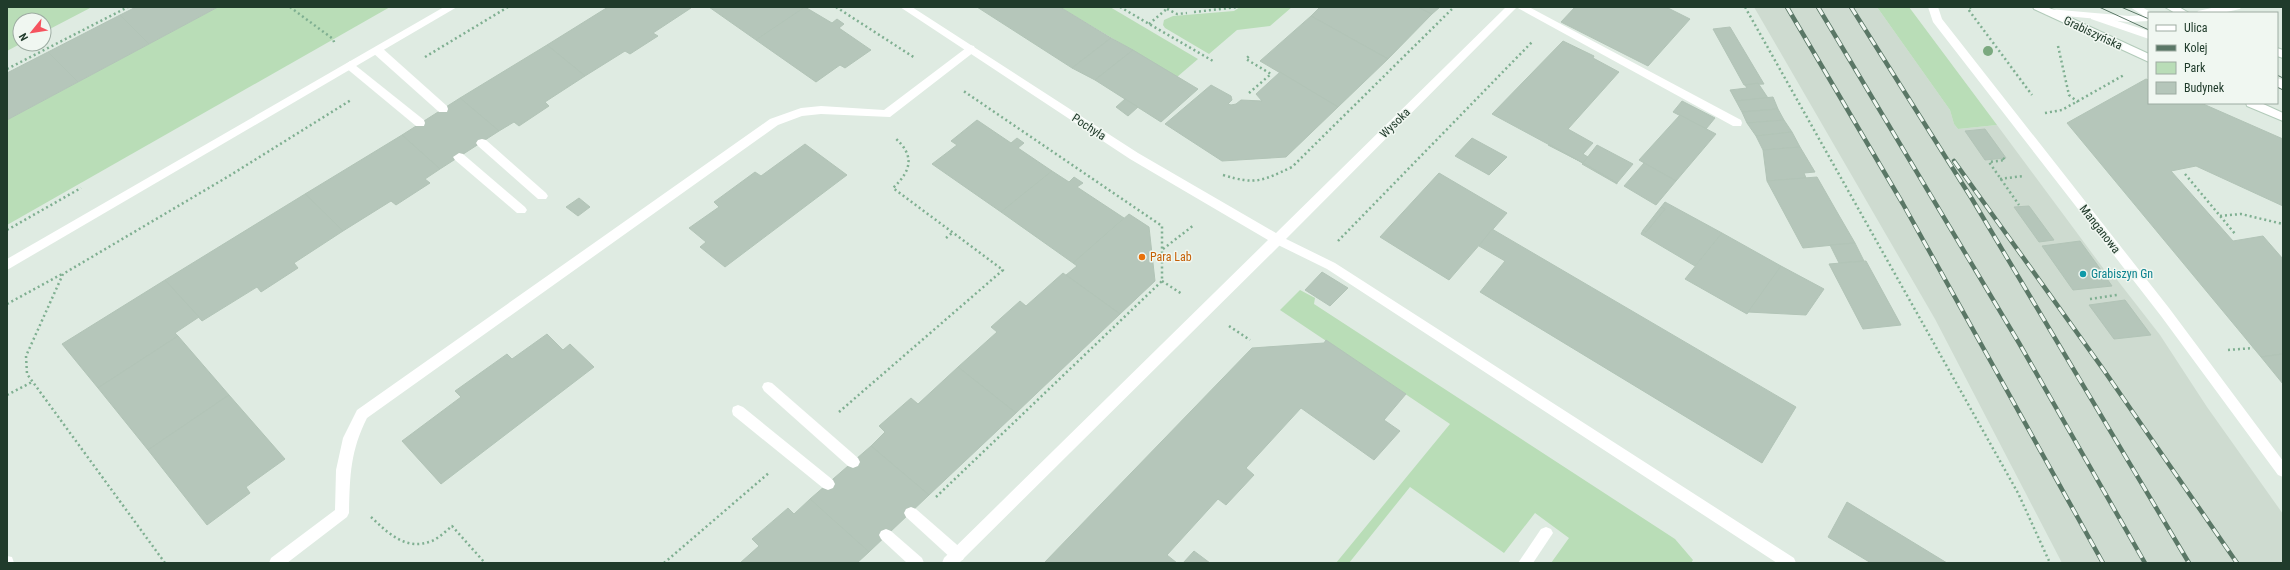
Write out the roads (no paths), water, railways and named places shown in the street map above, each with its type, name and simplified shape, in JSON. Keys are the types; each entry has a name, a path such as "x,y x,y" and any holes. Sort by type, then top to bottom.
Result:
{"street":[{"path":"7,265 452,7"},
{"name":"Pochyła","path":"905,7 1134,156 1278,240 1319,259 1789,563"},
{"name":"Wysoka","path":"953,559 1278,240 1512,7"},
{"path":"1521,7 1737,123"},
{"name":"Manganowa","path":"1933,7 1937,20 2165,312 2283,471"},
{"name":"Grabiszyńska","path":"2038,7 2148,58"},
{"path":"2135,7 2148,16"},
{"path":"2170,7 2182,12"},
{"path":"2208,12 2236,7"},
{"path":"2048,12 2129,19 2148,17"},
{"path":"2095,17 2148,35"},
{"path":"276,563 342,513 343,470 350,438 362,414 774,122 801,112 821,110 886,114 970,49"},
{"path":"377,50 443,109"},
{"path":"350,66 420,123"},
{"path":"2253,104 2283,117"},
{"path":"482,142 542,196"},
{"path":"459,157 521,210"},
{"path":"768,387 853,462"},
{"path":"738,411 828,484"},
{"path":"913,514 953,559"},
{"path":"1525,563 1546,533"},
{"path":"886,535 917,563"}],"tram line":[{"path":"2099,7 2148,30"},
{"path":"2121,7 2148,19"},
{"path":"2278,76 2283,78"},
{"path":"2278,88 2283,90"}],"railway":[{"path":"1787,7 1903,204 2103,563"},
{"path":"1818,7 2019,343 2145,563"},
{"path":"1851,7 1972,199 2189,563"},
{"path":"1954,161 2103,369 2237,563"}],"place":[{"name":"Para Lab","path":"1142,257"},
{"name":"Grabiszyn Gn","path":"2083,274"}]}
